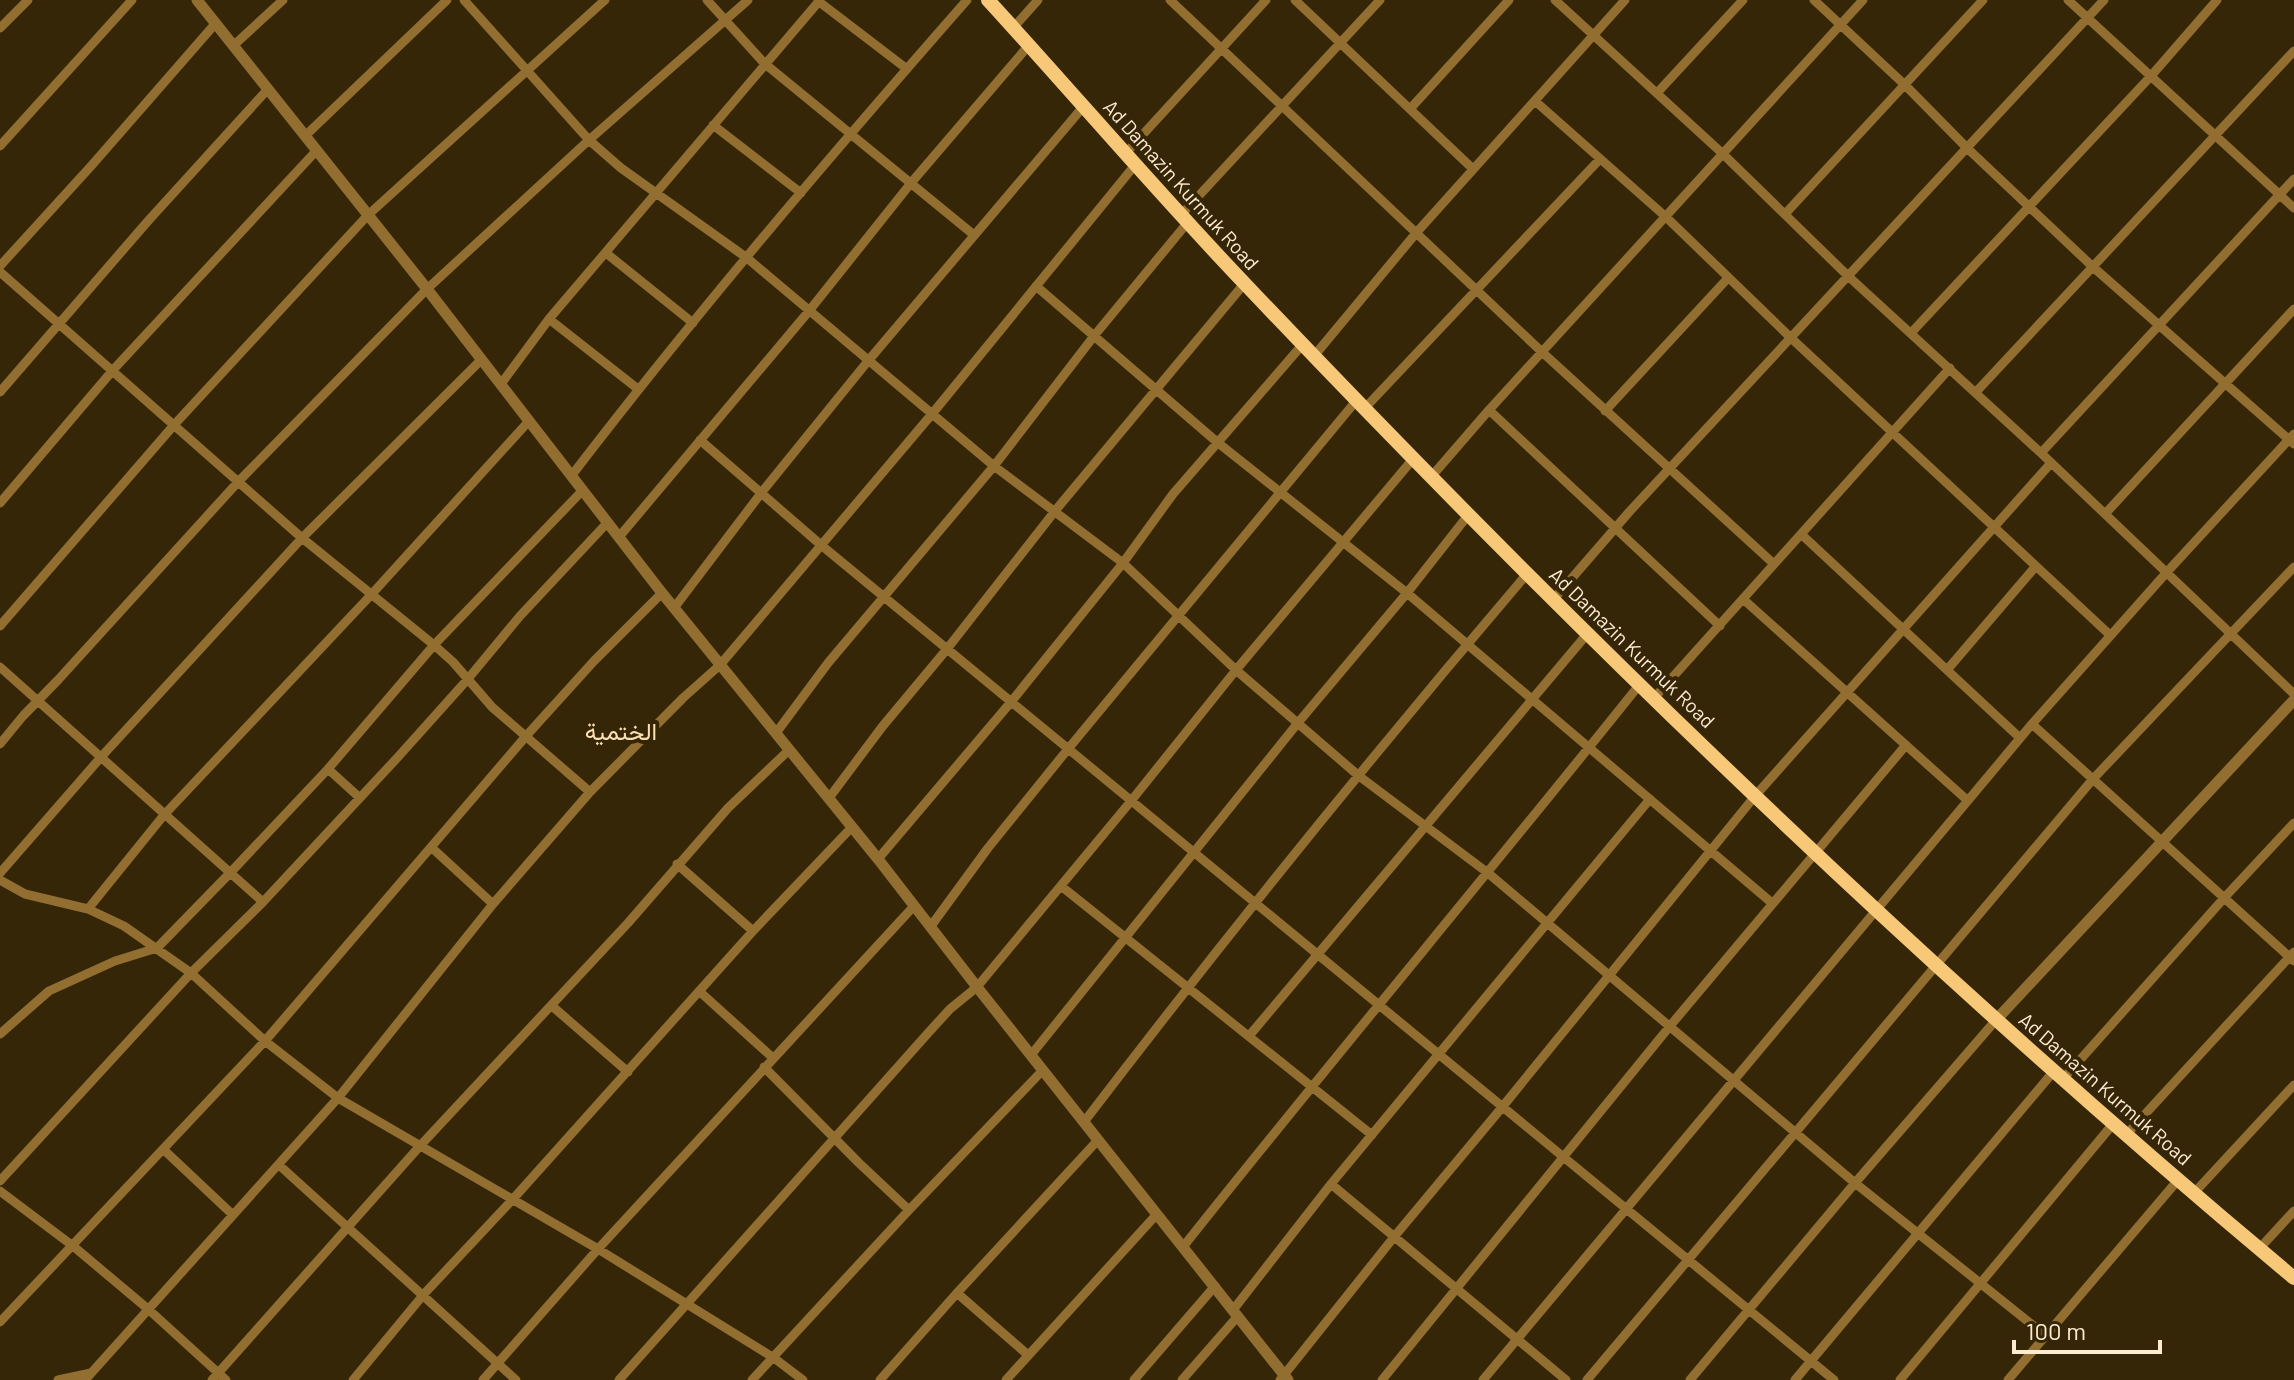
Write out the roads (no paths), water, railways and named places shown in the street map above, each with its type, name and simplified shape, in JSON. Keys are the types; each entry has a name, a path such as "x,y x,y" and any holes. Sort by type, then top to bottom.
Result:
{"highway":[{"name":"Ad Damazin Kurmuk Road","path":"988,0 1244,284 1553,600 1755,796 1996,1020 2125,1136 2294,1278"}],"street":[{"path":"0,28 28,0"},
{"path":"0,146 132,0"},
{"path":"197,0 427,289 662,593 878,859 1215,1286 1284,1378 1394,1237 1755,796 2051,463"},
{"path":"233,46 283,0"},
{"path":"305,136 447,0"},
{"path":"464,0 589,140 621,168 747,258 994,466 1123,563 1236,670 1359,776 1488,873 1855,1183 2045,1335"},
{"path":"0,626 174,425 368,215 605,0"},
{"path":"707,0 764,63 974,235"},
{"path":"0,744 238,482 427,289 748,0"},
{"path":"572,475 638,389 967,0"},
{"path":"1013,28 1038,0"},
{"path":"1170,0 1605,411 1774,564"},
{"path":"58,1380 88,1376 338,1098 493,904 590,792 720,665 932,414 1036,286 1130,160 1222,48 1266,0"},
{"path":"1295,0 1473,169"},
{"path":"776,733 828,663 994,466 1185,219 1380,0"},
{"path":"1410,109 1509,0"},
{"path":"1555,0 2232,633 2294,697 1996,1020 1690,1380"},
{"path":"1314,356 1417,232 1625,0"},
{"path":"1657,93 1743,0"},
{"path":"1483,1380 2032,724 2167,572 2292,439 2093,267 1814,0"},
{"path":"1431,477 1863,0"},
{"path":"1785,214 1983,0"},
{"path":"2068,0 2294,208"},
{"path":"1553,600 2104,0"},
{"path":"1911,333 2151,76 2217,0"},
{"path":"501,384 549,319 819,1 907,69"},
{"path":"215,24 0,269 59,325 302,538 434,645 492,707 590,792"},
{"path":"619,537 1029,45"},
{"path":"1976,392 2294,51"},
{"path":"0,392 148,221 268,89"},
{"path":"1535,101 1666,217 1791,338 2110,635"},
{"path":"674,608 762,492 868,361 1083,107"},
{"path":"713,125 801,193"},
{"path":"0,503 113,370 317,150"},
{"path":"931,926 988,848 1282,491 1360,405 1600,159"},
{"path":"2041,453 2294,179"},
{"path":"606,253 693,323"},
{"path":"1605,411 1728,278"},
{"path":"829,798 1055,511 1244,284"},
{"path":"1036,286 1217,442 1407,593 1772,903"},
{"path":"2105,514 2294,309"},
{"path":"549,319 638,389"},
{"path":"878,859 1011,702 1123,563 1173,494 1303,344"},
{"path":"0,873 102,756 302,538 481,360"},
{"path":"1654,698 1950,368"},
{"path":"1489,410 1720,626"},
{"path":"88,909 164,815 529,421"},
{"path":"700,440 821,545 1834,1380"},
{"path":"619,1380 939,1021 977,987 1413,459"},
{"path":"0,1034 49,991 115,961 157,948 328,769 434,645 583,490"},
{"path":"1031,1055 1469,514"},
{"path":"0,1181 191,973 263,902 360,798 467,680 520,616 608,522"},
{"path":"1801,534 2020,738"},
{"path":"1947,670 2036,566"},
{"path":"1587,1380 2093,779 2294,567"},
{"path":"1084,1122 1188,986 1527,574"},
{"path":"0,1322 265,1041 527,735 594,661 662,593"},
{"path":"1743,599 1967,800"},
{"path":"1249,1036 1588,633"},
{"path":"0,667 263,902"},
{"path":"1183,1247 1640,684"},
{"path":"2032,724 2293,957 2125,1136"},
{"path":"1382,1380 1670,1026 1906,745"},
{"path":"0,1191 73,1246 148,1309 219,1378 419,1147 628,923 728,808 789,750"},
{"path":"328,769 360,798"},
{"path":"1182,1380 1331,1184 1650,799"},
{"path":"1795,1380 1918,1233 2058,1075 2294,823"},
{"path":"353,1380 424,1294 753,931 852,827"},
{"path":"431,847 493,904"},
{"path":"677,864 753,931"},
{"path":"0,894 4,882 34,897 88,909 124,926 191,973 265,1041 338,1098 598,1249 774,1358 803,1380"},
{"path":"1061,886 1372,1135"},
{"path":"483,1380 598,1249 914,906"},
{"path":"699,991 773,1058"},
{"path":"552,1006 628,1072"},
{"path":"764,1067 909,1210"},
{"path":"752,1380 1043,1070"},
{"path":"2194,1193 2294,1085"},
{"path":"1900,1380 2113,1124"},
{"path":"880,1380 1098,1140"},
{"path":"164,1150 233,1215"},
{"path":"279,1165 516,1380"},
{"path":"2008,1380 2178,1180"},
{"path":"1331,1184 1566,1380"},
{"path":"2259,1249 2294,1211"},
{"path":"1006,1380 1157,1214"},
{"path":"1134,1380 1215,1286"},
{"path":"957,1293 1028,1355"}],"district":[{"name":"الختمية","path":"621,732"}]}
